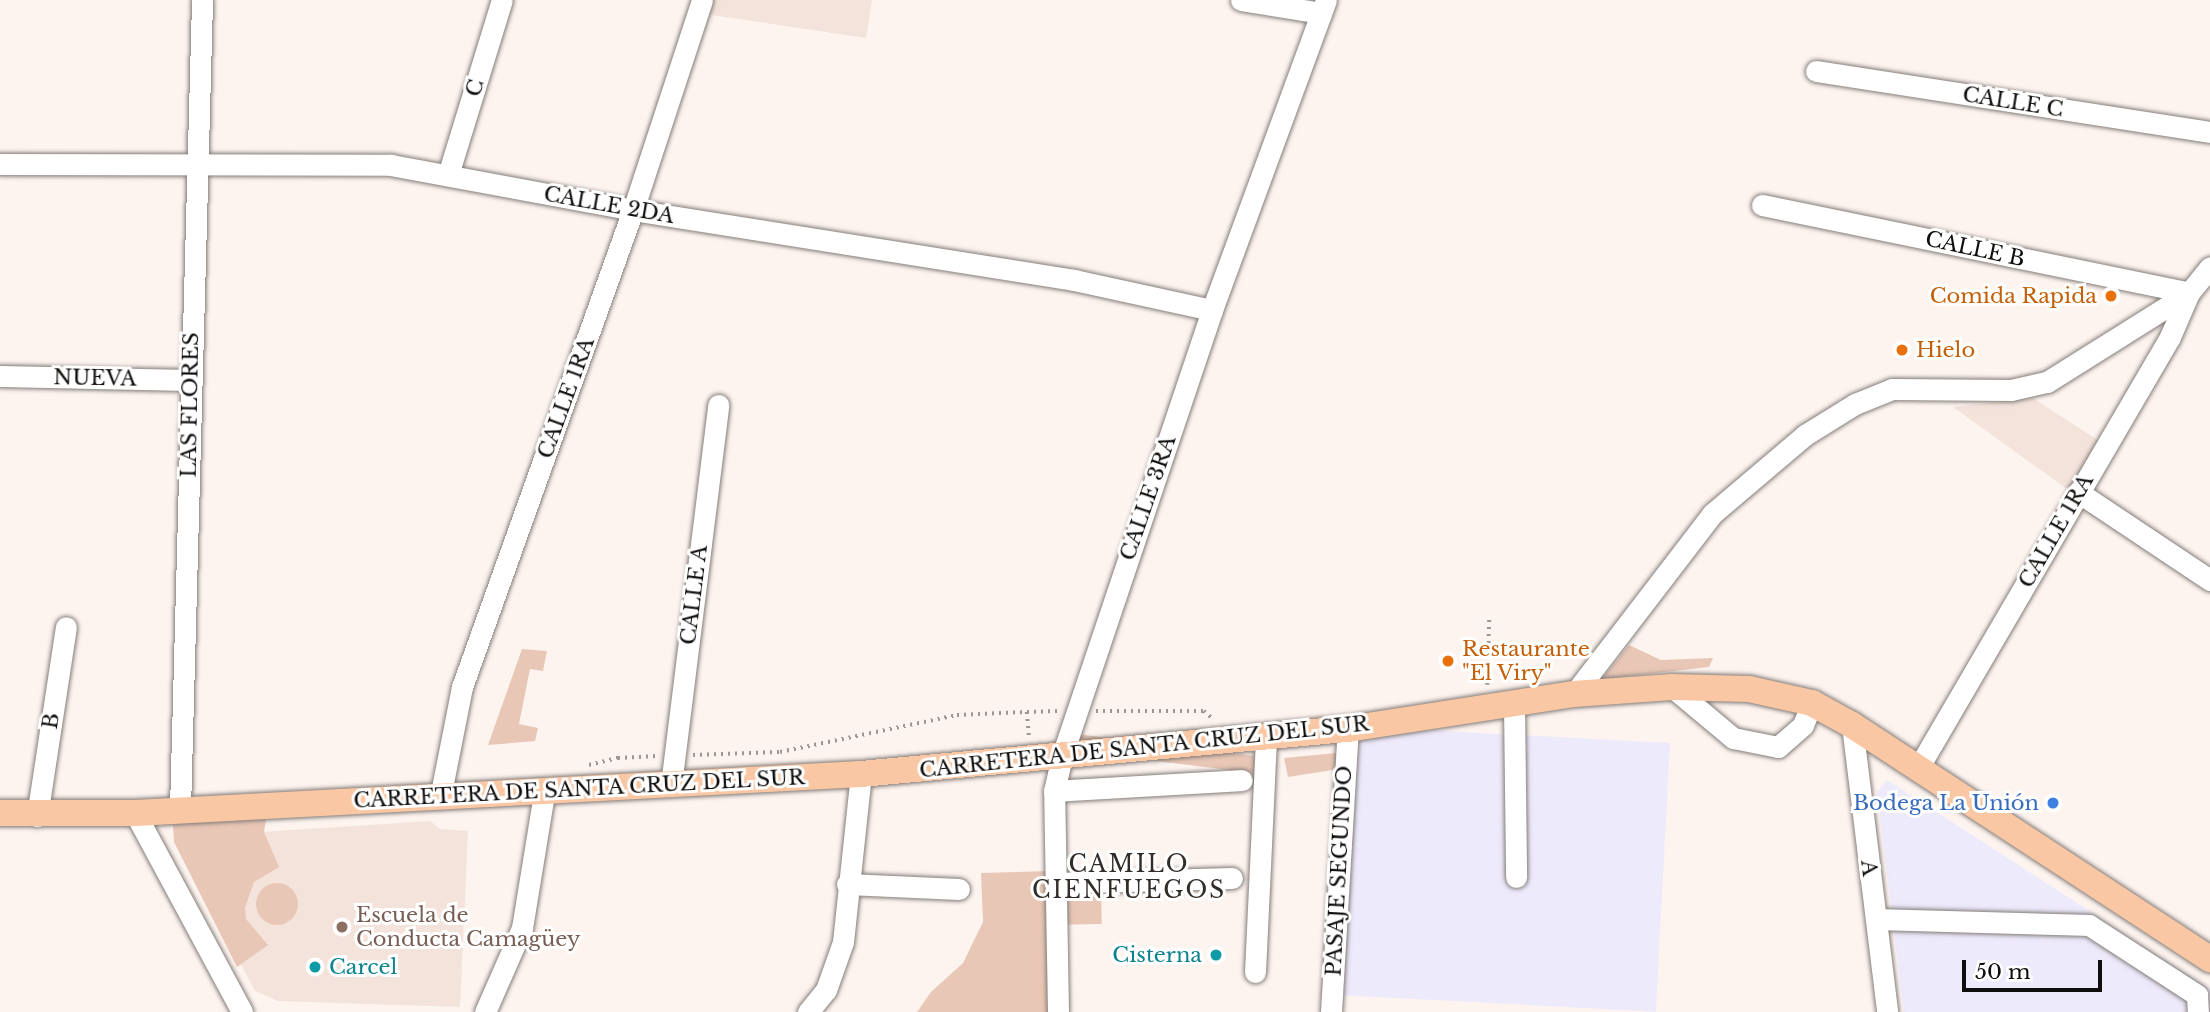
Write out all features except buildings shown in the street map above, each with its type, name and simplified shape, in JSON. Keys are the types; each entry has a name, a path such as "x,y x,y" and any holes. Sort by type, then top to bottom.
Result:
{"main road":[{"name":"CARRETERA DE SANTA CRUZ DEL SUR","path":"0,813 37,816 135,813 861,774 1348,729 1574,694 1672,687 1749,689 1812,703 1852,724 2210,959"}],"street":[{"name":"LAS FLORES","path":"180,809 202,0"},
{"name":"C","path":"448,175 502,0"},
{"name":"CALLE 1RA","path":"440,798 462,687 633,210 702,0"},
{"path":"1241,0 1323,6"},
{"name":"CALLE 3RA","path":"1058,1012 1054,791 1062,756 1212,310 1323,6"},
{"name":"CALLE C","path":"1816,71 2210,132"},
{"name":"CALLE 2DA","path":"0,164 391,165 633,210 1073,280 1212,310"},
{"name":"CALLE B","path":"1762,205 2189,293"},
{"path":"1574,694 1712,514 1805,435 1855,404 1892,389 2011,390 2047,383 2189,293 2210,267"},
{"name":"CALLE 1RA","path":"1919,766 2170,337 2189,293"},
{"name":"NUEVA","path":"0,376 190,380"},
{"name":"CALLE A","path":"671,785 718,405"},
{"path":"2078,492 2210,580"},
{"name":"B","path":"37,816 66,627"},
{"path":"1672,687 1733,738 1778,747 1803,725 1812,703"},
{"path":"1514,704 1516,877"},
{"name":"A","path":"1852,724 1887,1012"},
{"name":"PASAJE SEGUNDO","path":"1331,1012 1348,729"},
{"path":"1255,972 1266,736"},
{"path":"807,1012 825,990 843,942 847,884 861,774"},
{"path":"1054,791 1242,780"},
{"path":"485,1012 522,928 544,793"},
{"path":"135,813 242,1012"},
{"path":"1056,883 1231,878"},
{"path":"847,884 959,889"},
{"path":"1876,919 2088,925 2197,995 2198,1012"}],"path":[{"path":"1486,708 1489,618"},
{"path":"586,766 618,758 780,752 957,715 1204,711"},
{"path":"1027,712 1032,759"}],"shaded area":[{"path":"702,0 872,0 866,38 698,13"},
{"path":"2033,398 2099,441 2070,491 1953,407"},
{"path":"1629,645 1661,660 1713,658 1709,667 1602,679"},
{"path":"522,649 547,651 543,671 530,669 519,724 538,728 535,741 488,745"},
{"path":"1356,727 1670,743 1656,1012 1342,995"},
{"path":"1068,733 1263,757 1261,774 1066,750"},
{"path":"1336,753 1339,769 1288,777 1284,758"},
{"path":"1887,780 2210,989 2210,1012 1904,1012 1877,792"},
{"path":"267,813 264,832 279,867 254,882 245,908 246,919 268,945 237,967 174,842 173,824"},
{"name":"Escuela de Conducta Camagüey","path":"430,821 440,829 468,831 460,1007 278,1001 255,991 193,876 200,836"},
{"path":"1048,871 1050,1012 917,1012 931,992 963,963 983,922 981,873"},
{"path":"1101,882 1102,924 1057,925 1056,883"},
{"path":"277,883 292,889 298,904 292,919 277,925 262,919 256,904 262,889"}],"place":[{"name":"Comida Rapida","path":"2111,296"},
{"name":"Hielo","path":"1902,350"},
{"name":"Restaurante \"El Viry\"","path":"1448,661"},
{"name":"Bodega La Unión","path":"2053,803"},
{"name":"Escuela de Conducta Camagüey","path":"342,927"},
{"name":"Cisterna","path":"1216,955"},
{"name":"Carcel","path":"315,967"}],"district":[{"name":"CAMILO CIENFUEGOS","path":"1129,877"}]}
